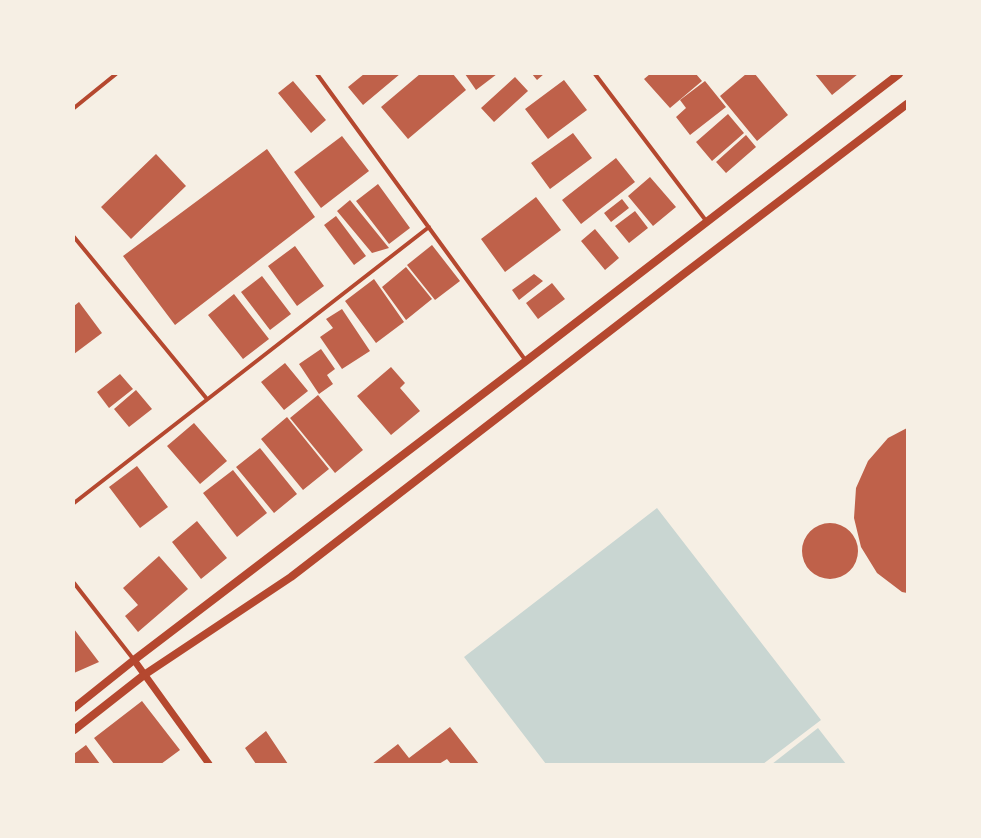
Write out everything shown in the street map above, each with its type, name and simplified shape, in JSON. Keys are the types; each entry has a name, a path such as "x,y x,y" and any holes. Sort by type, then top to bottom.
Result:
{"main road":[{"path":"74,708 134,660 526,361 898,74"},
{"path":"74,730 144,675 290,577 691,268 907,104"}],"street":[{"path":"74,108 116,74"},
{"path":"317,74 526,361"},
{"path":"595,74 707,222"},
{"path":"74,502 429,227"},
{"path":"74,237 207,399"},
{"path":"74,583 134,660 210,764"}],"shaded area":[{"path":"657,508 821,720 763,764 546,764 464,657"},
{"path":"818,728 846,764 772,764"}],"building":[{"path":"364,74 400,74 363,105 348,87"},
{"path":"420,74 453,74 466,90 408,139 381,107"},
{"path":"465,74 497,74 476,90"},
{"path":"532,74 544,74 537,80"},
{"path":"650,74 696,74 702,81 670,108 644,79"},
{"path":"746,74 755,74 788,115 757,141 720,96"},
{"path":"815,74 858,74 832,95"},
{"path":"515,77 528,91 494,122 481,108"},
{"path":"564,80 587,110 548,139 525,109"},
{"path":"293,81 326,120 311,133 278,93"},
{"path":"705,81 726,107 690,135 676,117 686,108 680,100"},
{"path":"728,114 744,133 712,161 696,142"},
{"path":"573,133 592,158 550,189 531,163"},
{"path":"746,135 756,147 726,173 716,162"},
{"path":"342,136 369,171 321,208 294,172"},
{"path":"267,149 315,217 175,325 123,256"},
{"path":"156,154 186,186 131,239 101,207"},
{"path":"616,158 635,182 581,224 562,200"},
{"path":"650,177 676,207 653,226 628,196"},
{"path":"378,184 410,228 389,244 356,201"},
{"path":"536,197 561,230 505,272 481,239"},
{"path":"622,199 629,208 611,222 604,213"},
{"path":"350,200 389,248 372,253 337,211"},
{"path":"635,211 648,228 629,243 615,226"},
{"path":"336,216 366,256 354,265 324,225"},
{"path":"595,229 619,258 605,270 581,241"},
{"path":"432,245 460,281 435,300 407,265"},
{"path":"295,246 324,286 297,306 268,266"},
{"path":"406,267 432,299 406,320 382,287"},
{"path":"534,274 543,281 519,300 512,290"},
{"path":"262,276 291,314 270,330 241,292"},
{"path":"374,279 404,322 376,343 345,301"},
{"path":"552,283 565,299 538,319 526,303"},
{"path":"234,294 269,339 243,359 208,315"},
{"path":"79,302 102,333 74,354 74,306"},
{"path":"342,309 370,351 342,369 320,337 333,328 326,319"},
{"path":"321,349 335,369 327,375 333,384 319,394 299,364"},
{"path":"285,363 308,391 284,410 261,382"},
{"path":"391,367 405,383 400,388 420,411 391,435 357,396"},
{"path":"120,374 133,389 109,408 97,392"},
{"path":"136,390 152,409 129,427 114,409"},
{"path":"318,395 363,450 335,473 290,418"},
{"path":"287,417 329,469 303,490 261,439"},
{"path":"194,423 227,461 200,484 167,446"},
{"path":"907,428 907,593 902,592 877,573 861,547 854,518 856,488 868,461 888,438"},
{"path":"260,448 297,494 274,513 236,467"},
{"path":"137,466 168,507 140,528 109,487"},
{"path":"233,470 267,513 237,537 203,493"},
{"path":"197,521 227,558 201,579 172,542"},
{"path":"830,523 841,525 850,531 856,540 858,551 856,562 850,571 841,577 830,579 819,577 810,571 804,562 802,551 804,540 810,531 819,525"},
{"path":"159,556 188,589 138,632 125,616 138,605 123,588"},
{"path":"74,629 99,662 74,673"},
{"path":"142,701 180,750 161,764 114,764 94,738"},
{"path":"450,727 479,764 451,764 447,759 439,764 372,764 398,744 409,758"},
{"path":"266,731 288,764 256,764 245,748"},
{"path":"86,745 100,764 74,764 74,754"}]}
